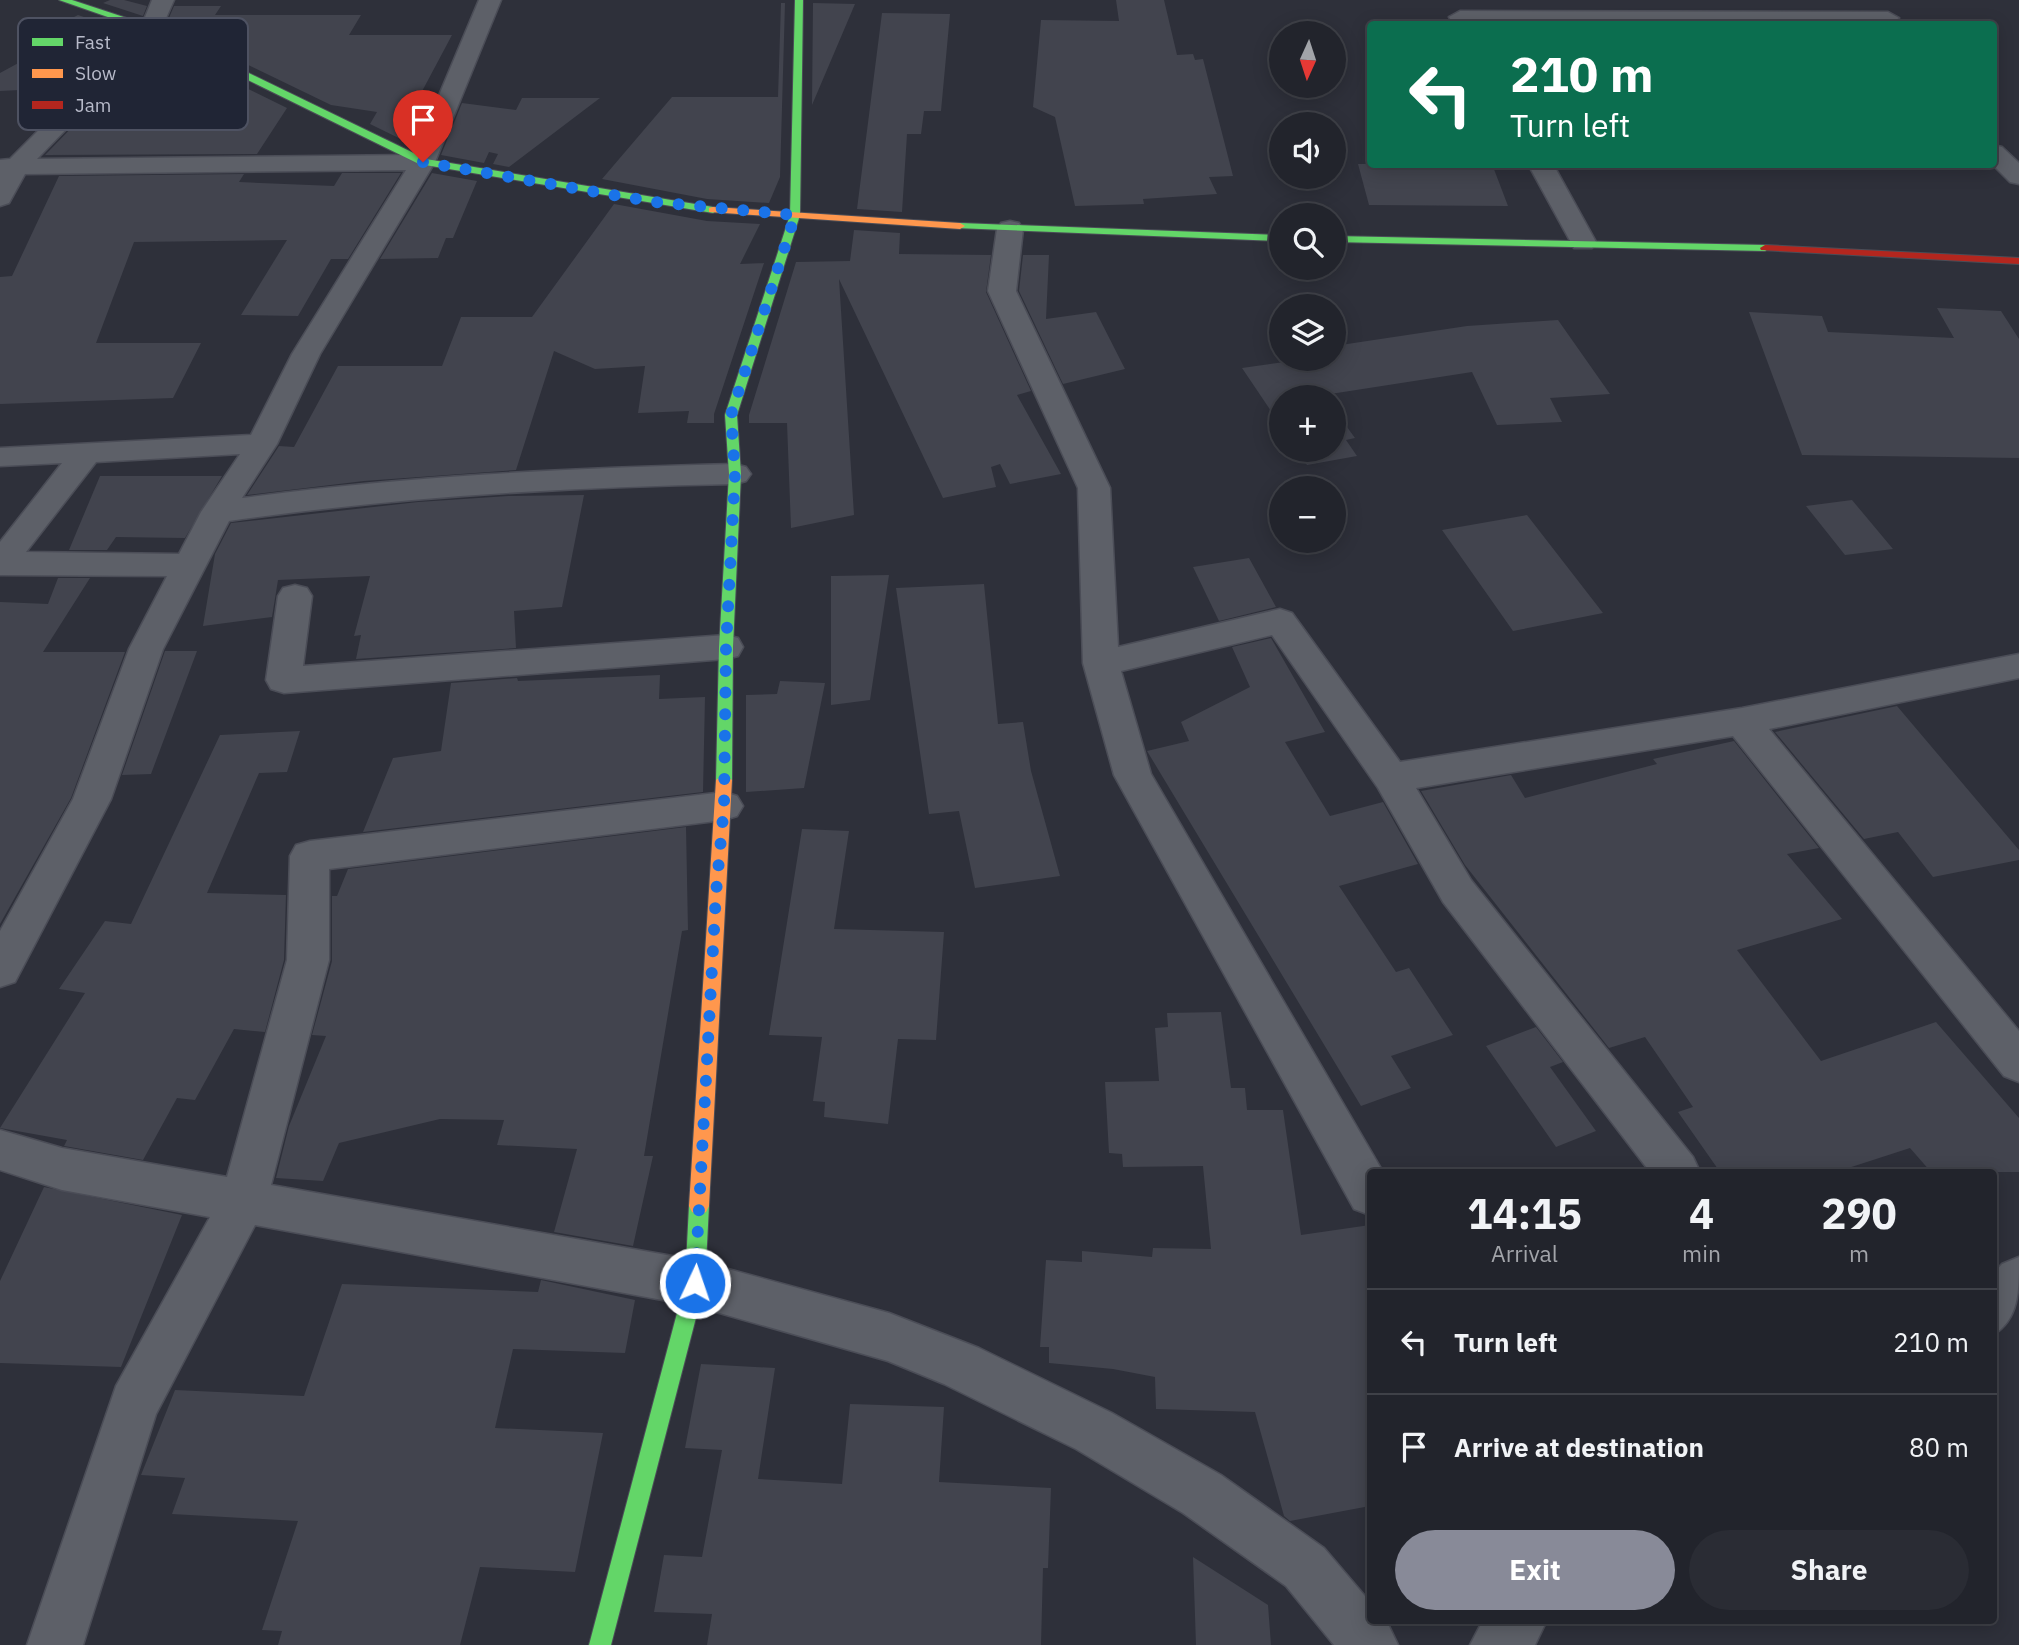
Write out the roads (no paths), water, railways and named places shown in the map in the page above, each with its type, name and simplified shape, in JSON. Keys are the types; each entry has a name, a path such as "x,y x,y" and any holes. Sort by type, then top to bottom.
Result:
{"street":[{"path":"63,0 118,18"},
{"path":"156,18 163,0"},
{"path":"0,970 92,799 146,649 217,512 262,444 306,355 423,162 489,0"},
{"path":"600,1645 695,1283 715,907 724,806 726,647 735,474 731,415 795,215 799,0"},
{"path":"1459,14 1890,14"},
{"path":"248,76 423,162"},
{"path":"0,198 8,166 46,130"},
{"path":"1997,156 2019,177"},
{"path":"8,166 423,162 654,202 795,215 1010,229 1269,238"},
{"path":"1543,168 1583,242"},
{"path":"1010,229 1002,291 1094,488 1101,663 1133,775 1367,1189"},
{"path":"1346,239 1681,244 2019,261"},
{"path":"0,457 262,444"},
{"path":"0,564 86,452"},
{"path":"217,512 335,494 416,487 601,476 735,474"},
{"path":"0,564 189,565"},
{"path":"295,596 284,680 726,647"},
{"path":"1101,663 1280,621 1391,778 1458,891 1675,1169"},
{"path":"1391,778 1742,721 2019,666"},
{"path":"1742,721 2019,1063"},
{"path":"55,1645 134,1404 243,1202 308,960 310,856 724,806"},
{"path":"0,1150 62,1169 695,1283 889,1337 961,1366 1094,1431 1202,1493 1305,1567 1370,1645"},
{"path":"1997,1306 2019,1280"},
{"path":"1498,1645 1516,1624"}]}
